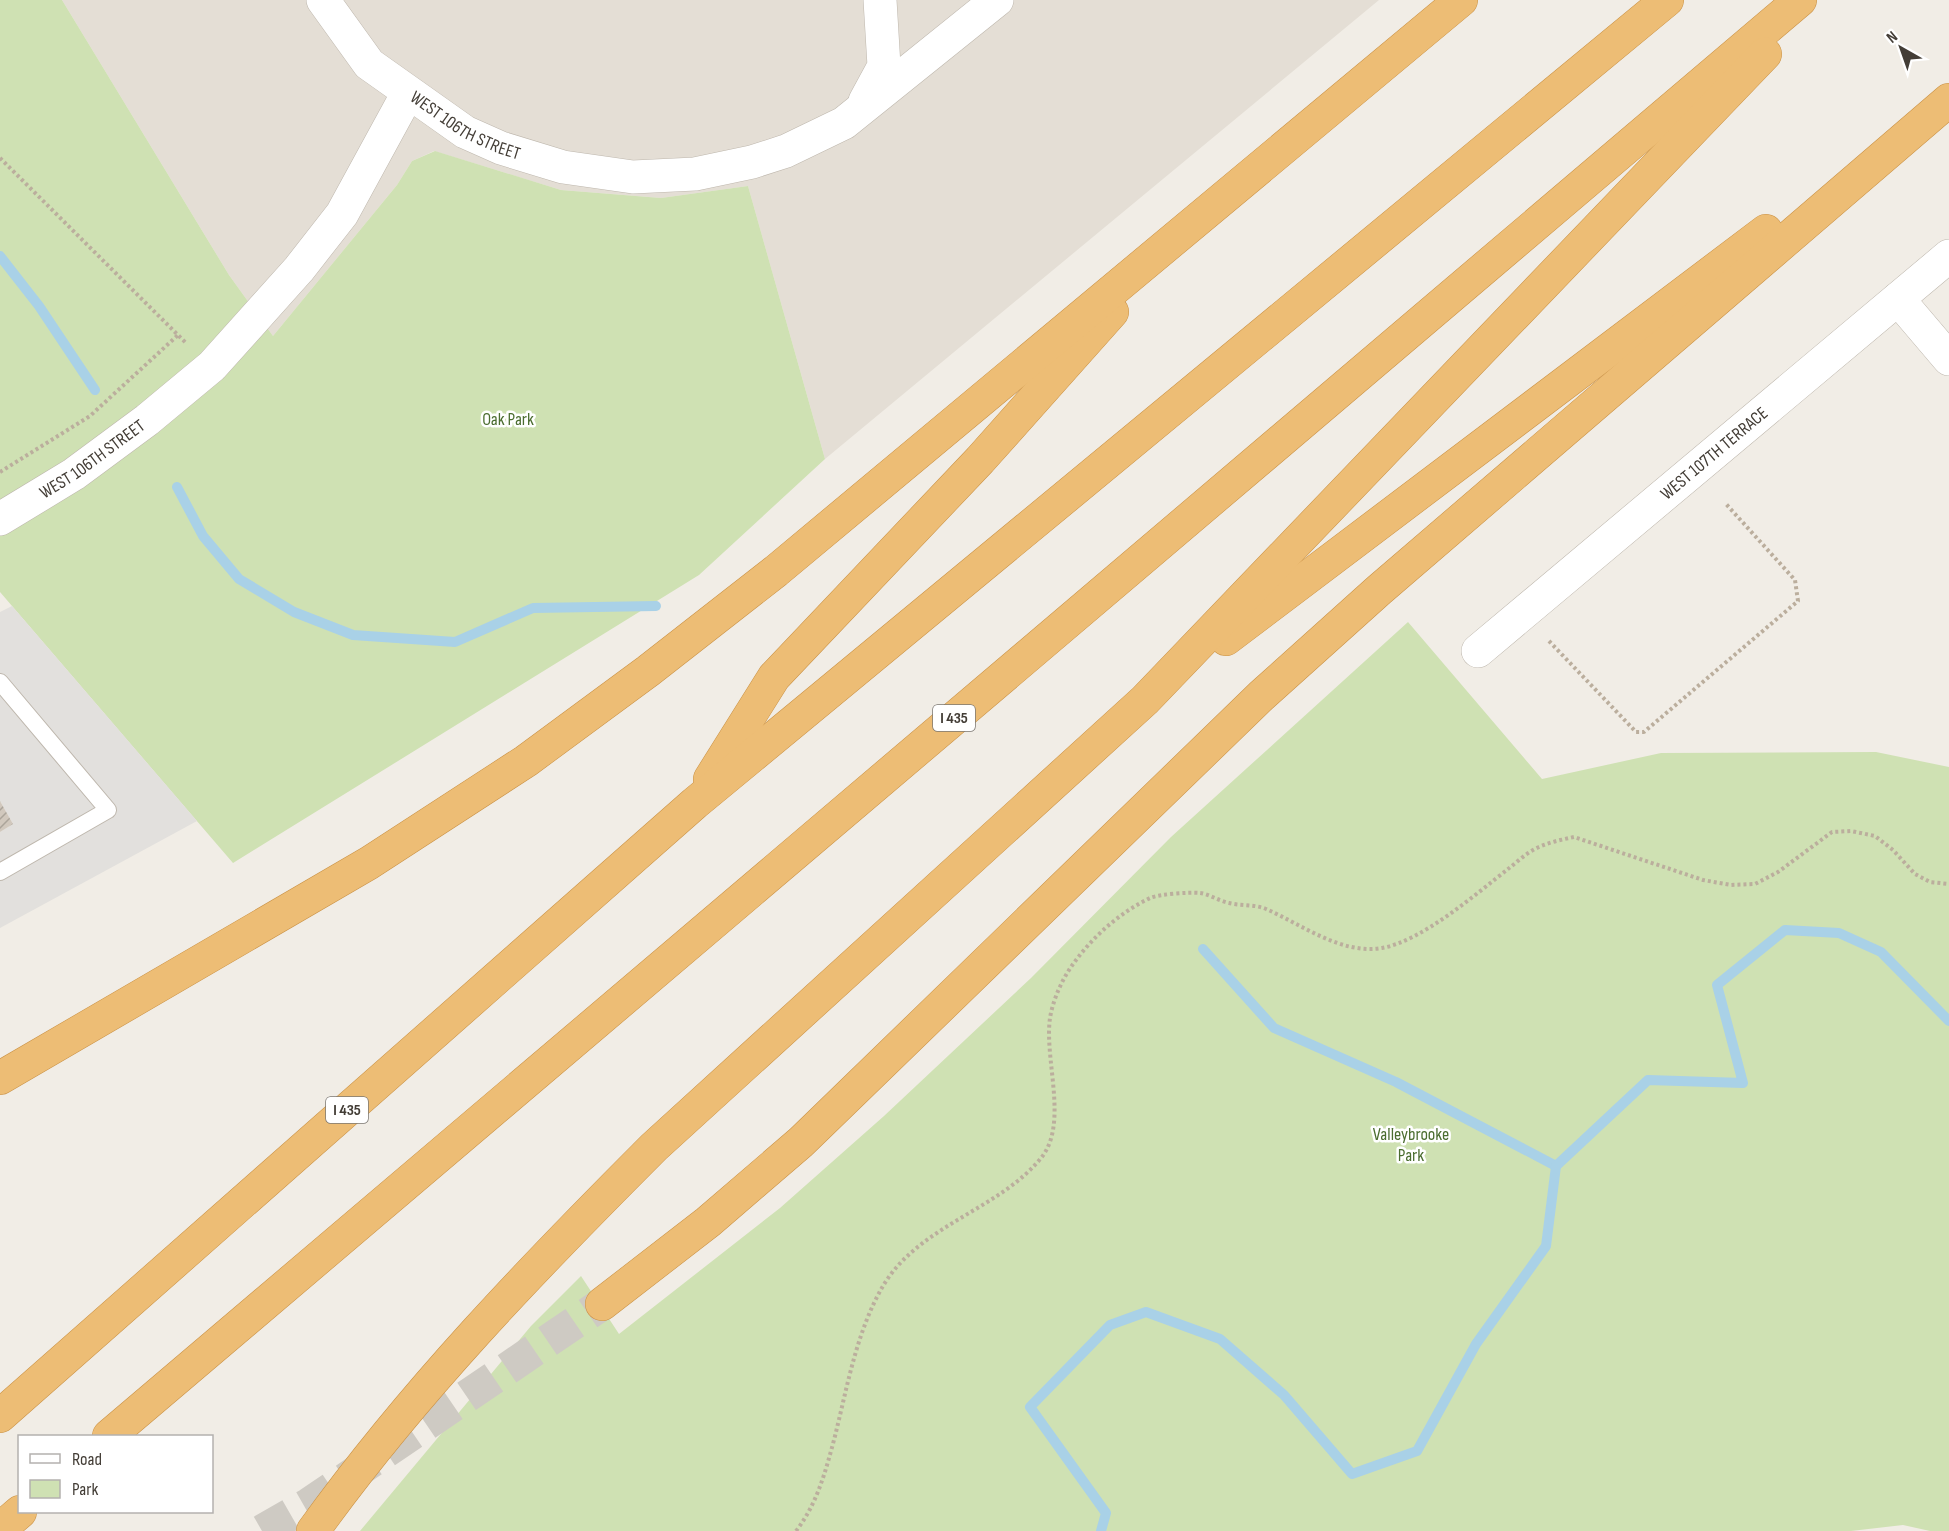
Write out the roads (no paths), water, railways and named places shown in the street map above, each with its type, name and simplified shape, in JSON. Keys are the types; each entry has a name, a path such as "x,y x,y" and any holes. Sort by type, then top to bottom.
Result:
{"highway":[{"path":"0,1078 359,869 526,761 648,671 776,571 1461,0"},
{"name":"I 435","path":"0,1416 695,803 1668,0"},
{"name":"I 435","path":"111,1435 1800,0"},
{"path":"313,1531 332,1504 452,1357 584,1217 654,1147 1145,700 1816,0"},
{"path":"1145,700 1949,93"},
{"path":"602,1304 708,1222 801,1142 1260,696 1379,590 1949,100"},
{"path":"695,803 774,677 980,460 1183,231"},
{"path":"0,1529 19,1513"}],"street":[{"path":"323,0 369,64 408,93"},
{"path":"859,111 884,66 880,0"},
{"name":"WEST 106TH STREET","path":"0,519 74,474 147,420 212,366 299,269 342,214 408,93 465,132 501,148 563,167 633,177 695,174 752,162 786,151 844,123 998,0"},
{"name":"WEST 107TH TERRACE","path":"1478,651 1949,256"},
{"path":"1898,299 1949,359"}],"lane":[{"path":"0,682 108,810 0,872"}],"waterway":[{"path":"0,256 39,306 95,390"},
{"path":"177,487 203,536 239,579 294,612 353,635 455,642 533,608 656,606"},
{"path":"1101,1531 1106,1513 1030,1407 1110,1325 1146,1312 1220,1339 1284,1395 1352,1474 1417,1451 1476,1344 1546,1246 1556,1166 1648,1080 1743,1083 1717,985 1785,930 1839,933 1881,952 1949,1021"},
{"path":"1203,949 1274,1028 1396,1082 1556,1166"}],"tunnel":[{"path":"262,1531 309,1504 602,1304"}],"park label":[{"name":"Oak Park","path":"508,419"},
{"name":"Valleybrooke Park","path":"1411,1144"}]}
